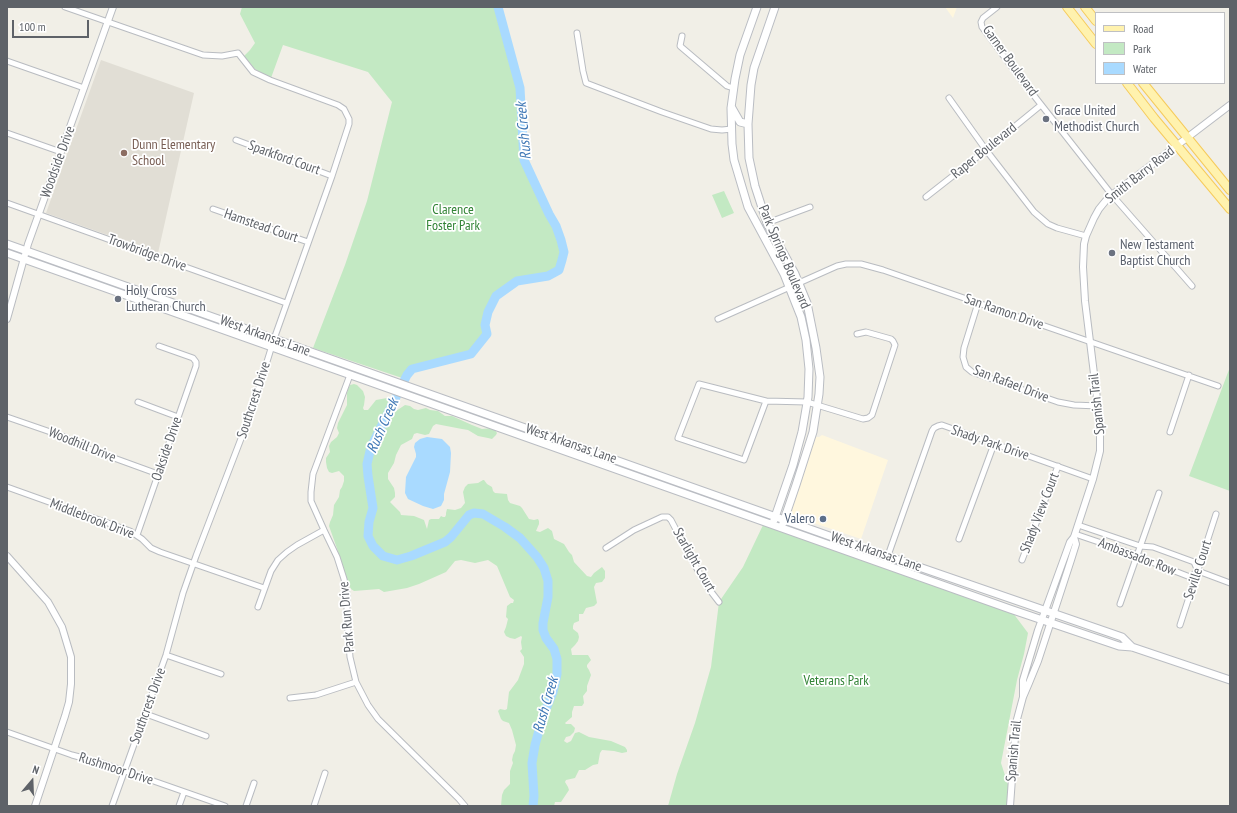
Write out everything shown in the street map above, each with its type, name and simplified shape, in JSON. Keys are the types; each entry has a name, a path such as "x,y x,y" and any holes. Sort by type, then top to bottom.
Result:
{"main road":[{"name":"Park Springs Boulevard","path":"757,7 740,56 733,88 732,144 734,160 748,207 776,259 801,317 806,340 809,369 807,402 802,432 793,466 772,526"},
{"name":"Park Springs Boulevard","path":"775,7 754,68 751,85 748,124 750,158 753,176 768,223 795,274 807,303 819,364 820,377 818,405 813,432 781,529"},
{"path":"1067,7 1095,43"},
{"path":"1085,7 1095,20"},
{"path":"1128,84 1230,209"},
{"path":"1144,84 1230,190"},
{"path":"732,108 740,122 748,124"},
{"name":"West Arkansas Lane","path":"7,244 888,556 1122,637 1132,647"},
{"name":"West Arkansas Lane","path":"7,253 772,526 885,564 1041,620 1119,646 1132,647 1230,680"}],"street":[{"path":"65,7 108,22"},
{"name":"Woodside Drive","path":"7,319 26,251 113,7"},
{"name":"Garner Boulevard","path":"997,7 983,18 982,27 1112,195 1192,286"},
{"name":"Southcrest Drive","path":"108,22 203,55 222,56 238,53 254,72 270,80 344,109 347,114 349,124 332,176 286,303 252,410 183,593 166,655 112,806"},
{"path":"577,33 586,84 711,129 732,129"},
{"path":"682,36 680,46 726,86 733,88"},
{"path":"7,60 84,88"},
{"path":"949,98 986,150 1034,212 1048,224 1086,236"},
{"name":"Raper Boulevard","path":"926,197 1041,105"},
{"name":"Smith Barry Road","path":"1083,267 1084,244 1086,236 1099,209 1112,195 1230,105"},
{"path":"7,132 61,152"},
{"name":"Sparkford Court","path":"236,140 332,176"},
{"name":"Trowbridge Drive","path":"7,203 286,303"},
{"path":"768,223 810,207"},
{"name":"Hamstead Court","path":"213,209 308,242"},
{"name":"San Ramon Drive","path":"718,320 837,266 846,264 861,264 883,270 1218,386"},
{"name":"Spanish Trail","path":"1023,697 1023,680 1041,620 1070,542 1078,525 1093,479 1100,451 1100,427 1085,301 1083,267"},
{"name":"San Rafael Drive","path":"978,303 964,348 963,357 966,367 972,372 1058,402 1074,405 1098,406"},
{"path":"766,401 744,460 678,438 699,384 766,401 807,402 863,419 868,418 874,412 895,346 891,339 866,332 857,334"},
{"name":"Oakside Drive","path":"137,535 196,366 196,362 193,358 159,346"},
{"name":"Park Run Drive","path":"350,375 311,482 311,501 337,557 344,579 347,594 350,657 356,682 368,706 378,719 459,798 465,806"},
{"path":"1170,432 1189,376"},
{"path":"138,402 178,417"},
{"name":"Woodhill Drive","path":"7,417 65,437 81,446 158,474"},
{"name":"Shady Park Drive","path":"885,564 929,438 934,428 942,426 1093,479"},
{"path":"959,538 994,444"},
{"name":"Shady View Court","path":"1022,560 1058,466"},
{"name":"Middlebrook Drive","path":"7,488 130,531 137,535 151,548 160,552 264,588"},
{"path":"1120,604 1159,493"},
{"name":"Seville Court","path":"1180,625 1216,514"},
{"name":"Starlight Court","path":"606,548 634,530 662,517 668,517 709,589 720,602"},
{"name":"Ambassador Row","path":"1078,525 1194,562 1198,571 1230,583"},
{"path":"258,608 271,571 282,556 297,545 324,530"},
{"name":"Spanish Trail","path":"1010,806 1016,723 1023,697 1054,613 1076,544 1074,536"},
{"name":"Ambassador Row","path":"1074,536 1138,554 1149,561 1190,576 1198,571"},
{"path":"7,556 48,602 62,627 71,657 71,684 65,716 35,806"},
{"path":"166,655 221,674"},
{"path":"290,698 316,695 356,682"},
{"path":"146,714 206,736"},
{"name":"Rushmoor Drive","path":"7,732 225,806"},
{"path":"314,806 325,773"},
{"path":"246,806 254,783"},
{"path":"179,806 184,792"}],"shaded area":[{"path":"945,7 957,7 953,18"},
{"name":"Dunn Elementary School","path":"101,60 194,93 158,253 46,213"},
{"path":"822,435 888,460 861,539 793,516 791,510 815,437"}],"green space":[{"name":"Clarence Foster Park","path":"242,7 498,7 520,88 524,160 556,226 564,252 559,270 548,276 517,281 496,296 488,312 485,325 487,334 471,354 412,369 405,379 313,348 345,265 367,201 392,102 368,72 283,45 271,78 255,69 244,56 255,43 240,14"},
{"path":"724,191 734,213 722,218 712,195"},
{"path":"1230,367 1230,491 1189,476"},
{"path":"354,384 363,391 365,397 364,410 368,410 376,400 387,398 391,401 394,410 396,411 405,405 418,410 426,408 438,411 445,416 452,416 482,429 492,428 497,433 492,439 478,436 468,430 436,424 433,426 429,434 414,434 412,439 401,445 394,463 388,473 388,479 394,488 395,493 395,497 390,502 401,515 414,516 424,520 427,529 429,520 439,519 441,516 445,517 447,509 455,510 461,508 465,503 463,492 468,484 478,483 484,480 492,487 495,493 507,494 510,503 520,506 529,519 538,519 539,524 536,531 540,532 548,528 552,531 554,539 564,544 572,555 574,562 587,576 591,577 602,567 605,571 605,578 602,582 596,583 594,587 597,603 594,606 586,608 583,614 579,614 579,621 574,623 573,626 573,629 578,633 579,637 578,641 571,649 572,655 588,655 591,660 587,667 591,675 587,686 587,691 583,696 584,703 582,706 574,706 572,717 565,723 571,724 575,728 574,732 570,736 566,737 564,741 567,743 571,741 575,733 579,732 589,737 611,741 625,747 627,752 622,753 602,750 598,764 585,770 579,770 575,778 566,780 565,782 569,790 561,802 555,802 554,806 501,806 504,790 510,784 510,771 516,745 509,723 501,719 498,711 500,709 507,709 509,692 518,680 524,664 524,657 520,651 522,649 522,637 521,636 515,639 510,638 506,636 504,632 508,619 506,617 507,606 513,603 514,600 510,597 497,566 488,560 475,563 461,560 455,561 446,572 419,584 407,588 384,592 379,589 354,591 351,589 346,579 329,526 333,515 334,505 339,497 344,481 344,476 339,471 332,473 329,472 326,458 330,452 329,446 331,442 339,433 337,428 338,423 347,405 348,389 350,385"},
{"name":"Veterans Park","path":"764,523 1010,609 1028,633 1017,680 1001,763 1011,794 1008,806 668,806 677,774 695,723 711,667 719,602 743,567"}],"water":[{"path":"427,437 442,439 450,447 451,453 450,472 444,494 444,500 441,506 433,509 408,499 405,493 406,477 416,457 414,447 415,443 420,439"}],"waterway":[{"name":"Rush Creek","path":"498,7 520,88 524,160 556,226 564,252 559,270 548,276 517,281 496,296 488,312 485,325 487,334 471,354 412,369 407,375 371,447 367,464 373,508 369,522 368,536 373,546 383,556 397,560 445,542 469,515 474,513 483,514 520,538 537,557 544,568 548,581 548,597 543,630 546,638 554,649 557,659 557,674 553,692 543,716 535,745 532,763 534,796 533,806"}],"place":[{"name":"Grace United Methodist Church","path":"1046,119"},
{"name":"Dunn Elementary School","path":"124,153"},
{"name":"New Testament Baptist Church","path":"1112,253"},
{"name":"Holy Cross Lutheran Church","path":"118,299"},
{"name":"Valero","path":"823,519"}]}
